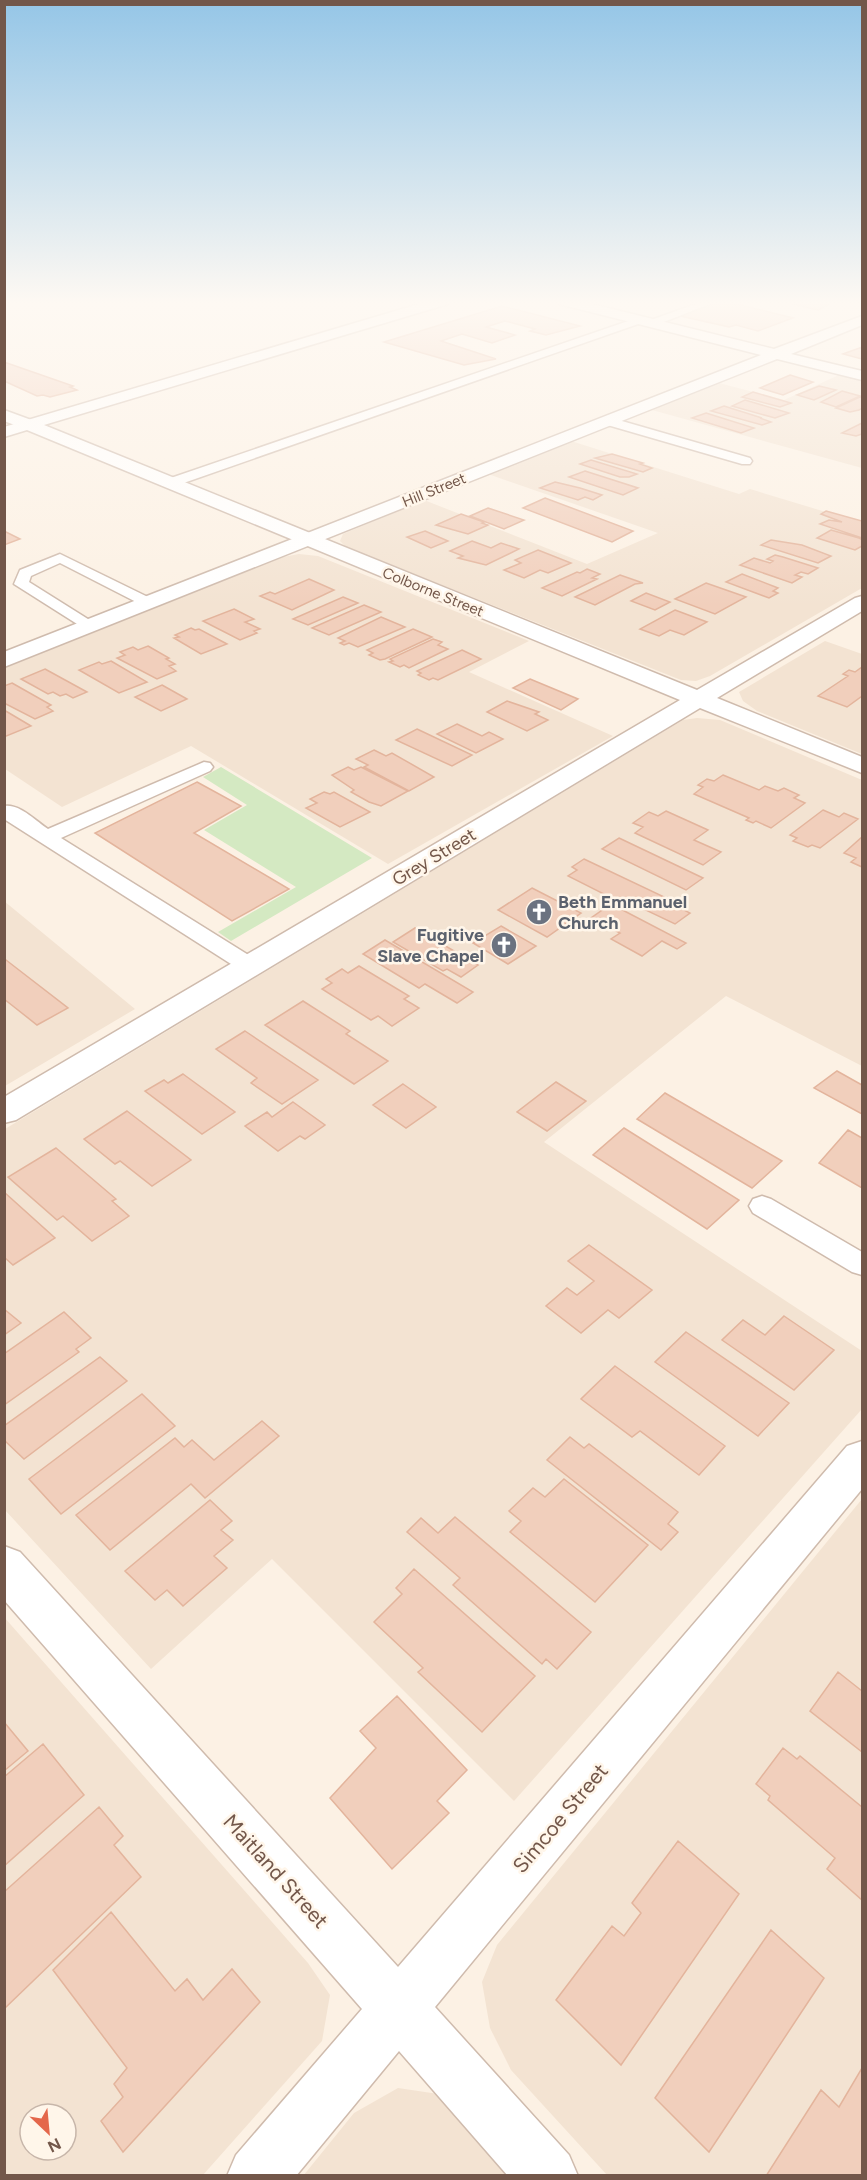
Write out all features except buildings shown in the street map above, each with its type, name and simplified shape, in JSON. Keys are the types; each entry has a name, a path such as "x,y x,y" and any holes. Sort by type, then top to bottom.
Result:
{"street":[{"path":"4,432 103,403"},
{"name":"Hill Street","path":"4,660 654,403"},
{"name":"Colborne Street","path":"4,415 307,541 862,766"},
{"name":"Grey Street","path":"4,1112 862,602"},
{"name":"Simcoe Street","path":"257,2175 862,1459"},
{"name":"Maitland Street","path":"4,1567 548,2175"}],"lane":[{"path":"170,483 406,403"},
{"path":"608,421 746,461"},
{"path":"91,626 21,584 25,573 60,558 149,603"},
{"path":"46,837 204,767"},
{"path":"4,813 9,811 46,837 250,966"},
{"path":"762,1206 862,1265"}],"shaded area":[{"path":"670,403 862,403 862,468 652,410"},
{"path":"571,441 739,494 750,489 862,523 862,588 710,676 696,681 681,680 346,547 340,541 343,534 424,500 587,564 658,533 488,474"},
{"path":"299,554 318,556 529,641 469,672 613,736 388,864 191,746 62,807 5,769 5,668 283,557"},
{"path":"825,641 862,654 862,754 757,711 743,701 739,692"},
{"path":"697,718 720,720 862,780 862,1066 726,996 544,1142 862,1351 862,1409 514,1801 272,1559 151,1669 5,1510 5,1129 683,720"},
{"path":"4,901 135,1009 5,1086 4,1086"},
{"path":"862,1499 862,2175 607,2175 511,2070 490,2028 482,1982 497,1945"},
{"path":"4,1617 308,1963 330,1995 322,2041 203,2175 5,2175"},
{"path":"398,2088 445,2095 515,2176 303,2176 354,2113"}],"green space":[{"path":"221,767 372,858 231,941 218,932 296,887 204,830 247,805 203,777"}],"place":[{"name":"Beth Emmanuel Church","path":"539,912"},
{"name":"Fugitive Slave Chapel","path":"504,945"}]}
